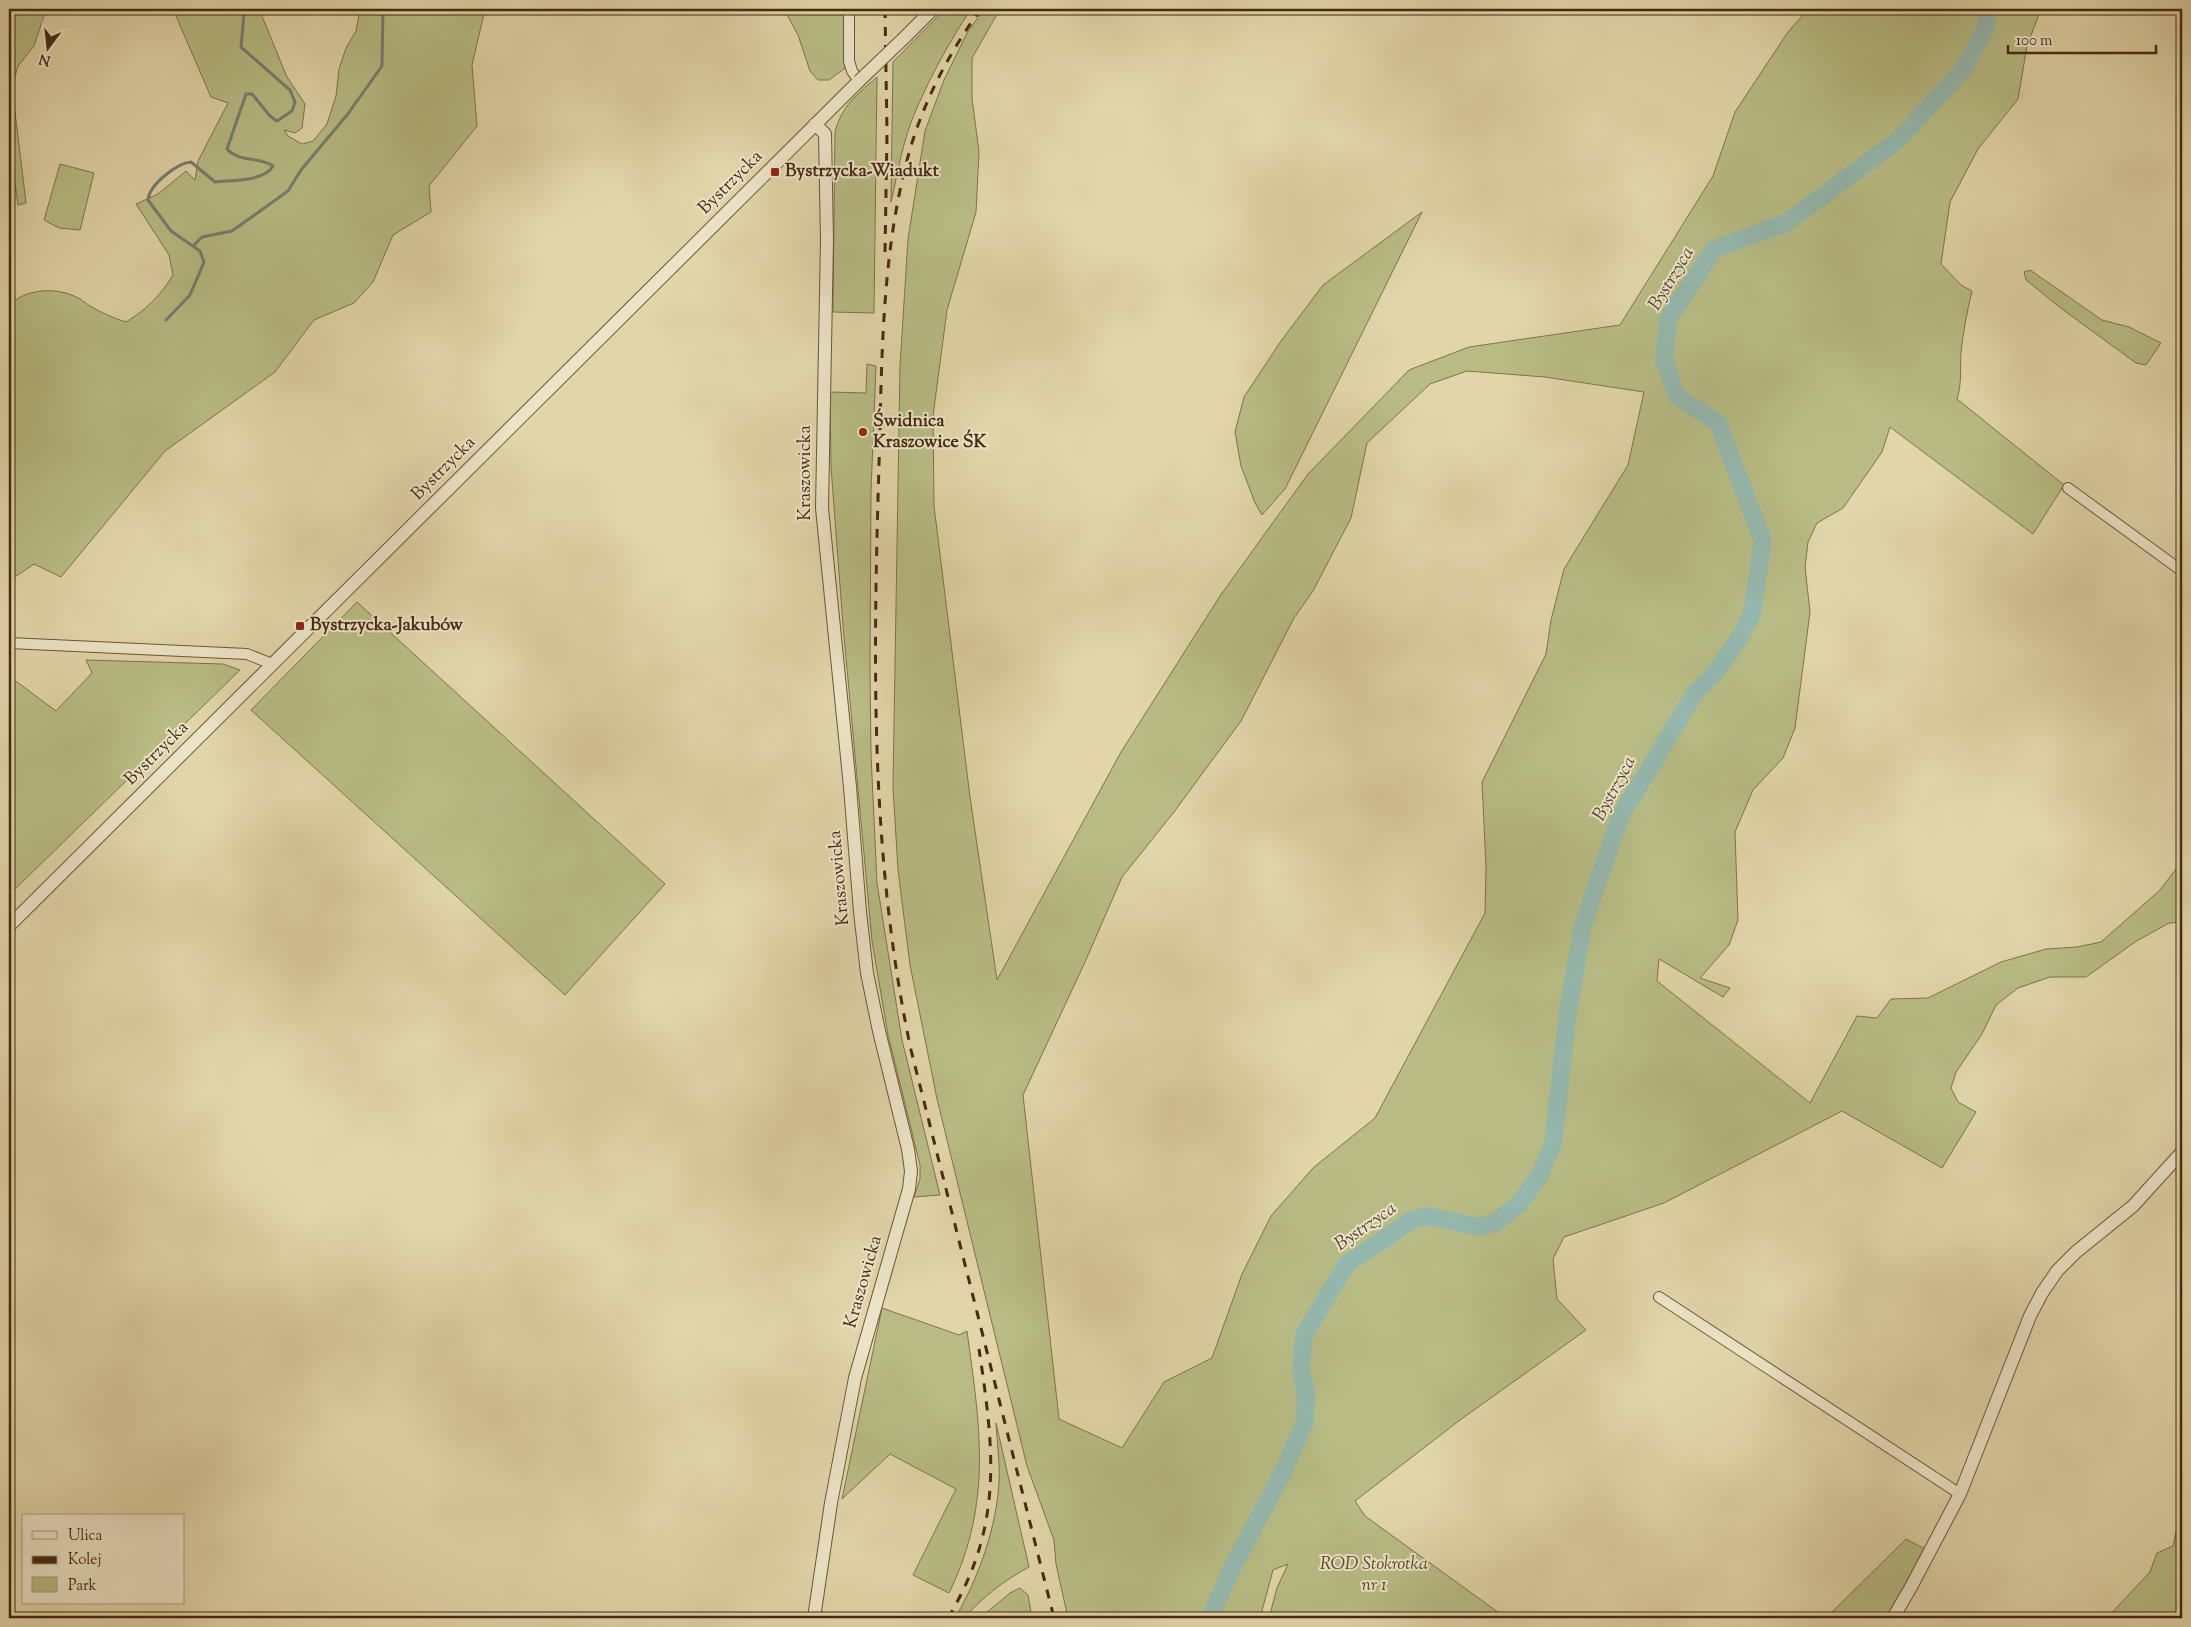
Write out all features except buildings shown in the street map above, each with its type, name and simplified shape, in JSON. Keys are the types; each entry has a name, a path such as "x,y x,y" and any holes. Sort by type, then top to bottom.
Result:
{"street":[{"path":"849,9 849,61 852,71 860,81"},
{"name":"Bystrzycka","path":"9,926 933,9"},
{"name":"Kraszowicka","path":"814,1618 832,1495 855,1378 909,1189 911,1171 908,1149 867,973 822,508 827,202 825,134 815,124"},
{"path":"2068,488 2182,571"},
{"path":"9,643 246,654 272,664"},
{"path":"1892,1618 1911,1587 1960,1494 2030,1316 2042,1292 2057,1271 2076,1252 2133,1206 2182,1152"},
{"path":"1659,1297 1960,1494"}],"green space":[{"path":"9,9 46,9 34,46 18,66 12,87 26,203 18,205 9,141"},
{"path":"173,9 259,9 287,77 305,104 302,128 295,133 284,130 288,136 302,144 313,141 327,124 336,96 339,69 346,48 356,31 360,9 485,9 472,65 477,126 429,186 431,212 393,235 373,282 354,303 314,320 275,372 165,451 61,577 34,564 9,581 9,306 15,300 31,293 58,291 76,297 99,311 126,322 147,307 158,296 173,275 169,255 136,204 158,194 186,171 195,180 198,161 228,103 211,97"},
{"path":"784,9 842,9 845,26 845,68 829,80 818,80 810,71 798,35"},
{"path":"945,9 971,9 941,58 911,121 891,202 893,62"},
{"name":"ROD Stokrotka nr 1","path":"984,9 1000,9 972,58 972,98 979,152 976,212 947,310 933,416 934,506 970,797 997,980 1121,752 1220,596 1308,474 1409,370 1469,347 1620,325 1713,176 1735,112 1788,32 1808,9 2041,9 2027,46 2018,99 1978,149 1950,202 1941,264 1961,285 1972,291 1963,337 1957,399 2064,485 2033,534 1890,427 1882,452 1843,508 1817,523 1808,542 1805,567 1810,612 1795,728 1783,758 1753,790 1735,832 1738,920 1729,945 1700,978 1730,988 1723,997 1659,959 1657,981 1810,1103 1857,1016 1877,1018 1891,999 1928,998 2001,962 2046,949 2077,947 2101,942 2160,890 2176,869 2182,833 2182,922 2169,923 2135,942 2086,977 2050,977 2018,988 1996,1005 1982,1034 1956,1072 1951,1088 1958,1102 1976,1112 1942,1168 1842,1111 1664,1203 1564,1237 1553,1259 1557,1299 1586,1330 1460,1420 1355,1501 1365,1516 1506,1618 1269,1618 1277,1588 1288,1564 1273,1570 1260,1618 1068,1618 1056,1564 1054,1540 1027,1466 937,1099 910,965 898,870 893,787 900,366 908,239 925,131 944,80 967,33","holes":["1467,371 1545,377 1644,392 1628,465 1564,569 1551,620 1546,654 1482,782 1486,867 1485,913 1375,1118 1313,1168 1271,1216 1242,1274 1212,1358 1164,1382 1122,1448 1059,1419 1023,1095 1122,877 1174,812 1241,721 1294,618 1313,591 1351,518 1367,443 1430,384"]},
{"path":"877,77 874,313 833,312 835,132 846,107"},
{"path":"60,164 94,173 80,230 59,228 44,220"},
{"path":"1422,212 1285,489 1262,515 1255,503 1241,466 1235,432 1244,397 1281,341 1323,285"},
{"path":"2030,270 2102,320 2129,327 2161,343 2146,365 2136,363 2026,280 2024,272"},
{"path":"867,364 876,366 871,491 870,666 871,754 877,883 902,1040 940,1195 914,1197 920,1179 920,1165 888,1035 872,941 843,625 831,467 830,392 866,393"},
{"path":"357,602 665,884 565,995 251,710"},
{"path":"86,660 223,664 240,670 9,895 9,676 56,711 92,673"},
{"path":"882,1308 959,1335 967,1331 979,1432 977,1496 972,1527 963,1560 949,1593 913,1575 956,1489 890,1454 842,1499"},
{"path":"996,1423 1029,1567 994,1590 964,1618 955,1618 979,1570 995,1516 999,1474"},
{"path":"2182,1505 2182,1607 2167,1618 2107,1618 2150,1572 2157,1553 2173,1546"},
{"path":"1906,1539 1925,1549 1886,1618 1826,1618"},
{"path":"1020,1588 1028,1595 1032,1618 980,1618 1010,1593"}],"waterway":[{"path":"166,320 190,295 204,262 200,251 171,231 148,200 153,188 179,166 191,162 215,182 255,178 269,171 273,166 268,163 238,156 227,149 246,94 252,94 270,116 277,121 292,111 295,102 290,90 241,47 244,14 240,9"},
{"path":"193,246 202,237 232,231 288,191 301,170 347,115 382,66 383,9"},
{"name":"Bystrzyca","path":"1210,1618 1232,1568 1283,1472 1305,1421 1306,1395 1301,1368 1304,1335 1346,1265 1410,1221 1426,1216 1481,1227 1495,1223 1520,1203 1539,1176 1553,1144 1568,1011 1583,925 1620,817 1695,693 1715,673 1741,636 1752,613 1763,541 1718,423 1677,396 1664,360 1668,320 1714,249 1786,223 1898,140 1963,70 1984,31 1989,9"}],"railway":[{"path":"885,9 887,134 885,252"},
{"path":"981,9 949,58 917,128 901,185 888,264 881,385 877,538 877,759 888,905 911,1050 1054,1618"},
{"path":"948,1618 966,1584 979,1551 986,1519 990,1486 991,1454 979,1349"}],"place":[{"name":"Bystrzycka-Wiadukt","path":"775,172"},
{"name":"Świdnica Kraszowice ŚK","path":"863,432"},
{"name":"Bystrzycka-Jakubów","path":"300,626"}]}
